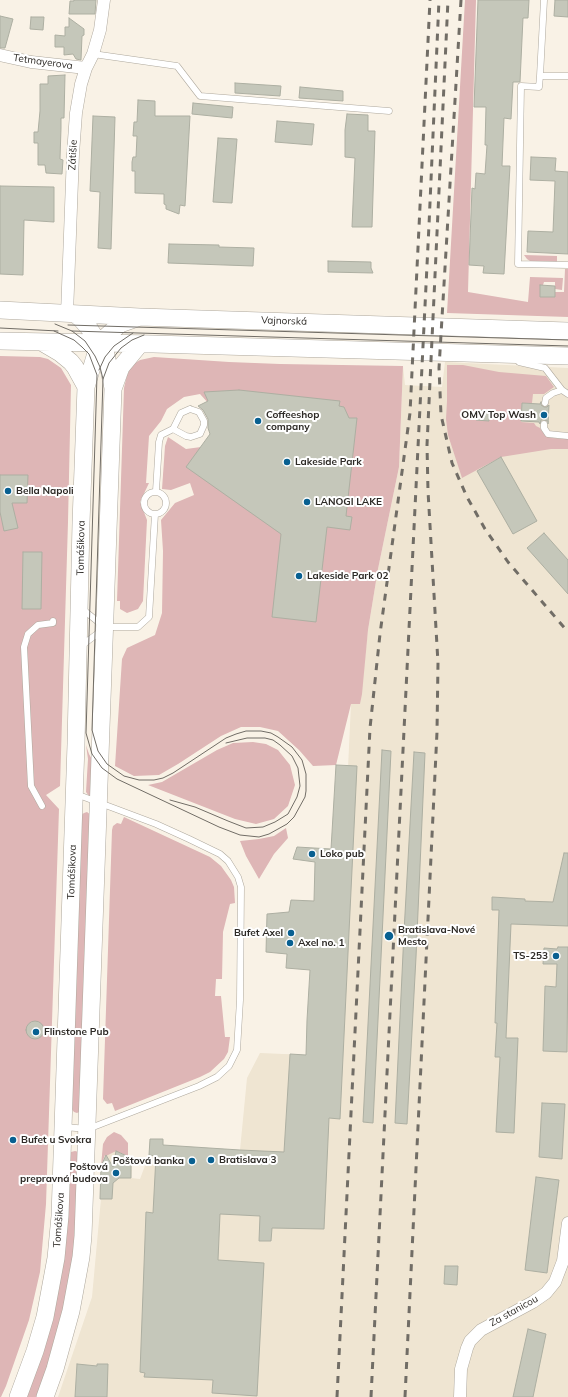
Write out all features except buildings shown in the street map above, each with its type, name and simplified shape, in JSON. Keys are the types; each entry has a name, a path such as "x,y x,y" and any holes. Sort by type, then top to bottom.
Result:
{"main road":[{"name":"Vajnorská","path":"0,310 140,317 568,331"},
{"path":"45,1397 68,1325 81,1257 85,1216 113,389 106,355 84,322 71,314"},
{"path":"99,343 120,324 140,317"},
{"path":"0,341 568,356"},
{"path":"43,343 69,360 75,366 86,387"},
{"name":"Tomášikova","path":"18,1397 36,1351 42,1328 55,1265 60,1216 86,387 99,343"},
{"path":"113,389 123,362 140,344"}],"street":[{"name":"Zátišie","path":"71,314 74,134 78,99 86,68 93,54 100,30 104,0"},
{"name":"Tetmayerova","path":"0,55 31,62 86,68"},
{"name":"Za stanicou","path":"460,1397 461,1369 470,1341 481,1330 546,1293 555,1282 564,1261 568,1223"}],"lane":[{"path":"544,0 539,87 521,86 518,264 568,265"},
{"path":"93,54 177,66 200,96 389,111"},
{"path":"540,76 568,76"},
{"path":"491,354 545,368 562,390 568,394"},
{"path":"545,403 546,398 553,393 562,390"},
{"path":"156,491 159,442 162,435 173,429 178,417 185,410 190,409 199,412 204,420 203,430 196,436 186,436 173,429"},
{"path":"544,424 544,428 548,434 568,436"},
{"path":"156,491 164,495 166,503 163,511 155,514 147,510 144,502 148,494 156,491"},
{"path":"78,648 106,627 138,627 150,617 155,514"},
{"path":"80,607 106,627"},
{"path":"42,806 31,786 24,646 28,634 38,624 53,623 53,621"},
{"path":"63,1127 88,1129 199,1086 224,1072 229,1066 237,1050 240,1000 241,886 234,869 228,861 220,854 156,824 74,794"}],"shaded area":[{"path":"465,0 476,0 468,292 528,302 530,277 563,278 562,290 555,289 555,282 544,282 543,285 540,285 540,296 554,297 555,292 564,292 565,269 568,269 568,317 447,313"},
{"path":"524,255 557,256 557,262 530,261"},
{"path":"0,356 40,357 48,359 61,368 71,385 60,786 46,795 59,809 46,1204 40,1272 29,1320 1,1397 0,1397"},
{"path":"154,357 280,364 403,366 399,467 378,569 368,630 362,694 360,704 351,704 336,765 313,766 299,750 278,731 260,727 241,727 221,736 159,775 134,776 115,766 122,659 127,648 155,635 162,613 163,551 161,520 175,503 194,495 190,483 171,490 162,489 165,446 168,437 186,449 201,447 215,436 209,404 200,394 184,397 167,409 161,421 149,436 146,483 149,483 140,502 147,520 143,601 138,609 127,613 120,609 120,601 117,601 124,388 127,375 132,365 140,360"},
{"path":"445,362 568,368 568,1397 58,1397 92,1297 105,1155 116,1150 128,1155 132,1167 131,1178 140,1179 149,1155 150,1139 163,1139 163,1145 240,1150 247,1078 260,1053 332,1056 342,896 351,704 360,704 368,630 378,569 399,467 403,366 405,385 442,387"},
{"path":"447,365 463,365 499,372 546,376 554,387 544,394 533,394 532,403 522,403 521,422 534,423 545,435 552,438 568,439 568,449 551,449 501,457 462,478 448,435 446,419"},
{"path":"253,742 266,744 278,750 290,765 295,785 288,806 274,819 256,824 235,819 148,785 162,782 217,750 233,743"},
{"path":"86,745 94,763 94,800 86,792 88,759"},
{"path":"87,812 91,815 81,1111 77,1113 71,1108 81,815"},
{"path":"124,817 210,857 221,866 231,880 234,887 235,903 230,904 223,932 222,979 216,979 215,996 221,996 225,1037 230,1037 228,1052 224,1059 210,1072 200,1077 115,1111 112,1103 107,1104 103,1099 112,830 113,826 117,823 121,824"},
{"path":"286,828 288,838 274,854 259,879 246,856 240,841 274,836"},
{"path":"114,1132 121,1135 128,1143 128,1156 116,1151 106,1156 105,1155 101,1166 103,1144 107,1137"},
{"path":"71,1152 79,1152 74,1260 56,1348 37,1397 24,1397 70,1155"}],"tram line":[{"path":"54,331 74,340 89,354 97,375 86,733 92,754 102,768 117,779 219,827 240,835 259,837 269,834 287,824 294,817 305,797 306,791 306,774 302,760 292,747 271,733 246,731 226,738 173,773 163,778 154,780 139,780 124,776 107,764 98,751 92,730 103,379 95,356 85,341 72,331 55,324"},
{"path":"68,325 568,340"},
{"path":"0,328 58,331"},
{"path":"72,331 568,346"},
{"path":"99,370 105,357 114,346 133,333"},
{"path":"103,379 109,363 121,348 132,340 144,335"},
{"path":"170,800 195,807 246,828 263,827 288,814 297,797 300,786 298,768 292,756 273,740 265,738 247,738 226,743"}],"railway":[{"path":"337,1397 370,728 380,634 410,413 430,0"},
{"path":"371,1397 439,0"},
{"path":"405,1397 437,732 438,663 428,491 427,445 448,0"},
{"path":"461,0 439,368 441,415 452,463 467,497 485,529 508,562 568,632"}],"place":[{"name":"OMV Top Wash","path":"544,415"},
{"name":"Coffeeshop company","path":"258,421"},
{"name":"Lakeside Park","path":"287,462"},
{"name":"Bella Napoli","path":"8,491"},
{"name":"LANOGI LAKE","path":"307,502"},
{"name":"Lakeside Park 02","path":"299,576"},
{"name":"Loko pub","path":"312,854"},
{"name":"Bufet Axel","path":"291,933"},
{"name":"Bratislava-Nové Mesto","path":"389,936"},
{"name":"Axel no. 1","path":"290,943"},
{"name":"TS-253","path":"556,956"},
{"name":"Flinstone Pub","path":"36,1032"},
{"name":"Bufet u Svokra","path":"13,1140"},
{"name":"Bratislava 3","path":"211,1160"},
{"name":"Poštová banka","path":"192,1161"},
{"name":"Poštová prepravná budova","path":"116,1173"}]}
